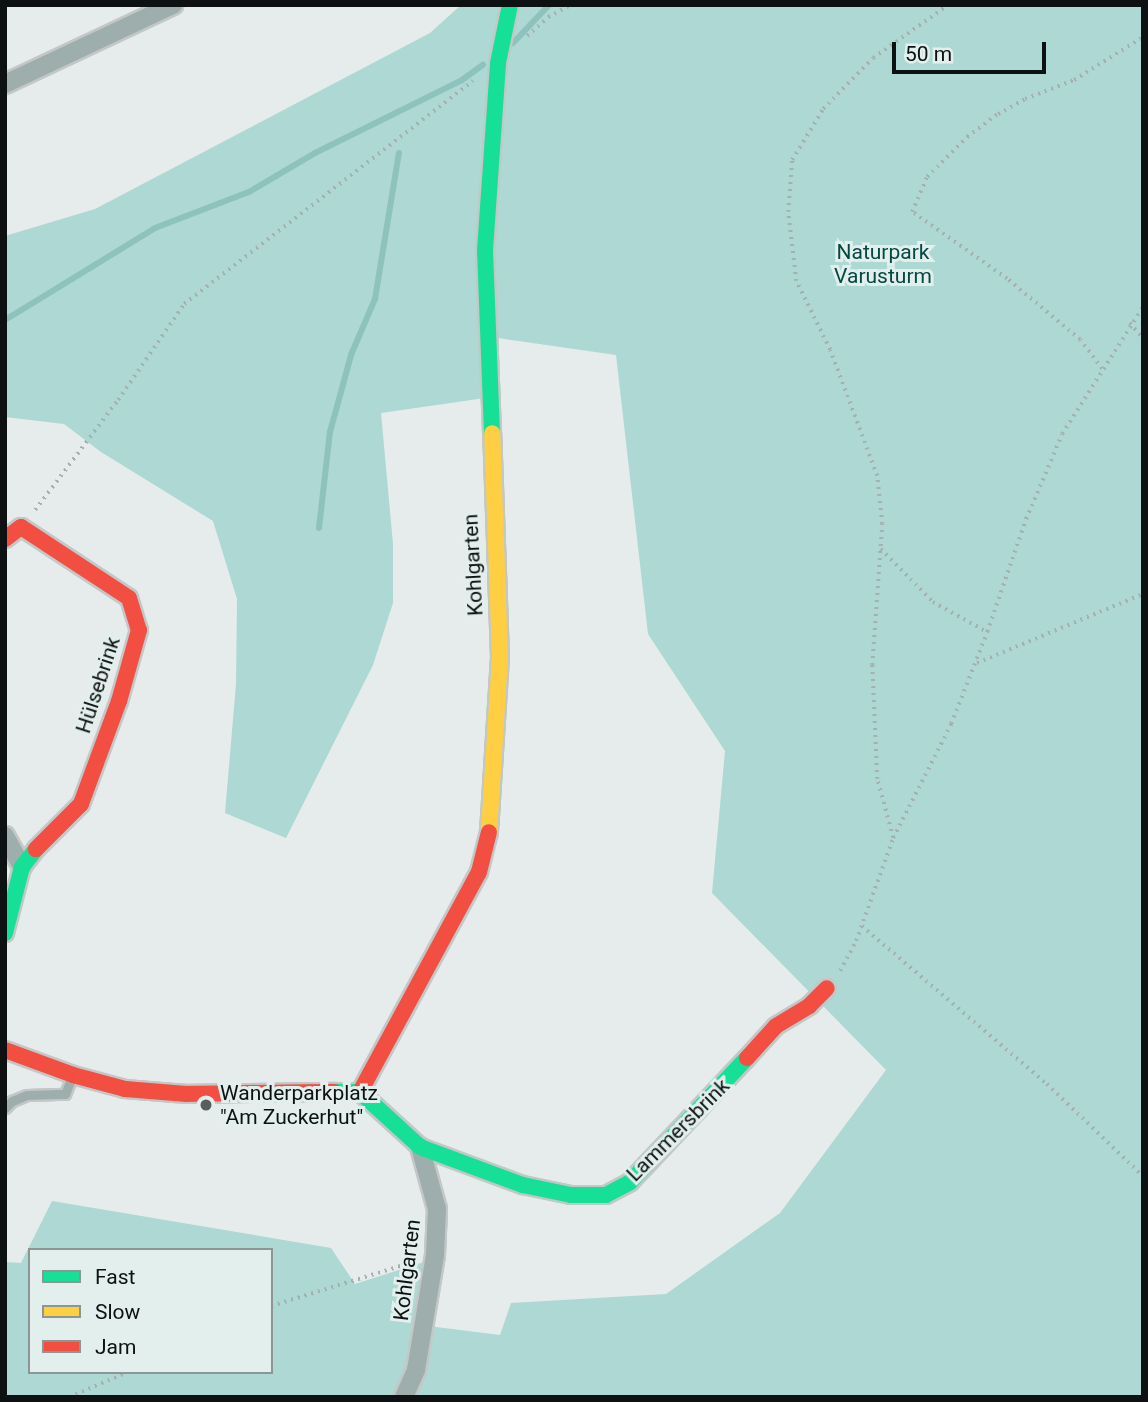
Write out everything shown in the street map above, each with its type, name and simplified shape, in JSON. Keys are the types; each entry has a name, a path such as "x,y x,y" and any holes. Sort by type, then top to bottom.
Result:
{"street":[{"path":"5,84 173,5"},
{"name":"Kohlgarten","path":"360,1092 479,872 489,835 500,657 485,250 498,63 510,5"},
{"path":"5,540 21,527"},
{"name":"Hülsebrink","path":"5,933 22,867 44,838 81,804 119,701 139,630 129,598 21,527"},
{"path":"5,836 22,867"},
{"name":"Lammersbrink","path":"420,1147 523,1185 571,1195 606,1195 630,1182 776,1026 809,1006 827,988"},
{"path":"5,1050 73,1075 125,1089 187,1094 360,1092 420,1147"},
{"name":"Kohlgarten","path":"404,1397 416,1370 435,1255 437,1209 420,1147"}],"lane":[{"path":"5,1108 12,1101 27,1095 65,1094 73,1075"}],"path":[{"path":"21,527 110,411 184,304 431,110 498,63 562,5"},
{"path":"554,13 571,5"},
{"path":"894,838 877,779 872,665 883,524 877,477 862,430 830,350 796,281 788,212 792,160 823,109 873,58 948,5"},
{"path":"1102,369 1080,340 1007,279 912,212 927,177 967,137 998,114 1025,99 1074,80 1143,37"},
{"path":"827,988 844,966 894,838 951,724 987,632 1026,519 1062,434 1130,323 1143,307"},
{"path":"1130,323 1143,338"},
{"path":"881,549 933,602 987,632"},
{"path":"975,664 1143,594"},
{"path":"862,925 1047,1084 1143,1176"},
{"path":"273,1305 435,1255"},
{"path":"69,1397 123,1374"}],"green space":[{"name":"Naturpark Varusturm","path":"461,5 1143,5 1143,1397 5,1397 5,1262 21,1263 28,1249 28,1374 273,1374 273,1248 28,1248 52,1201 331,1248 355,1284 427,1261 420,1325 500,1335 511,1303 666,1294 780,1213 886,1070 712,893 725,751 648,634 616,355 491,337 485,398 381,413 393,544 393,603 373,665 286,838 225,813 236,684 237,599 213,521 101,452 64,424 5,417 5,236 95,209 430,33"}],"waterway":[{"path":"513,43 549,5"},
{"path":"5,320 155,228 249,192 315,153 462,80 483,65"},
{"path":"319,528 330,432 351,355 375,299 399,153"}],"traffic: fast":[{"path":"492,433 485,250 498,63 510,5"},
{"path":"5,933 22,867 36,849"},
{"path":"334,1092 360,1092 420,1147 523,1185 571,1195 606,1195 630,1182 747,1058"}],"traffic: slow":[{"path":"489,832 500,657 492,433"}],"traffic: jam":[{"path":"5,539 21,527 129,598 139,630 119,701 81,804 36,849"},
{"path":"360,1092 479,872 489,832"},
{"path":"747,1058 776,1026 809,1006 827,988"},
{"path":"5,1050 73,1075 125,1089 187,1094 334,1092"}],"place":[{"name":"Wanderparkplatz \"Am Zuckerhut\"","path":"206,1105"}]}
